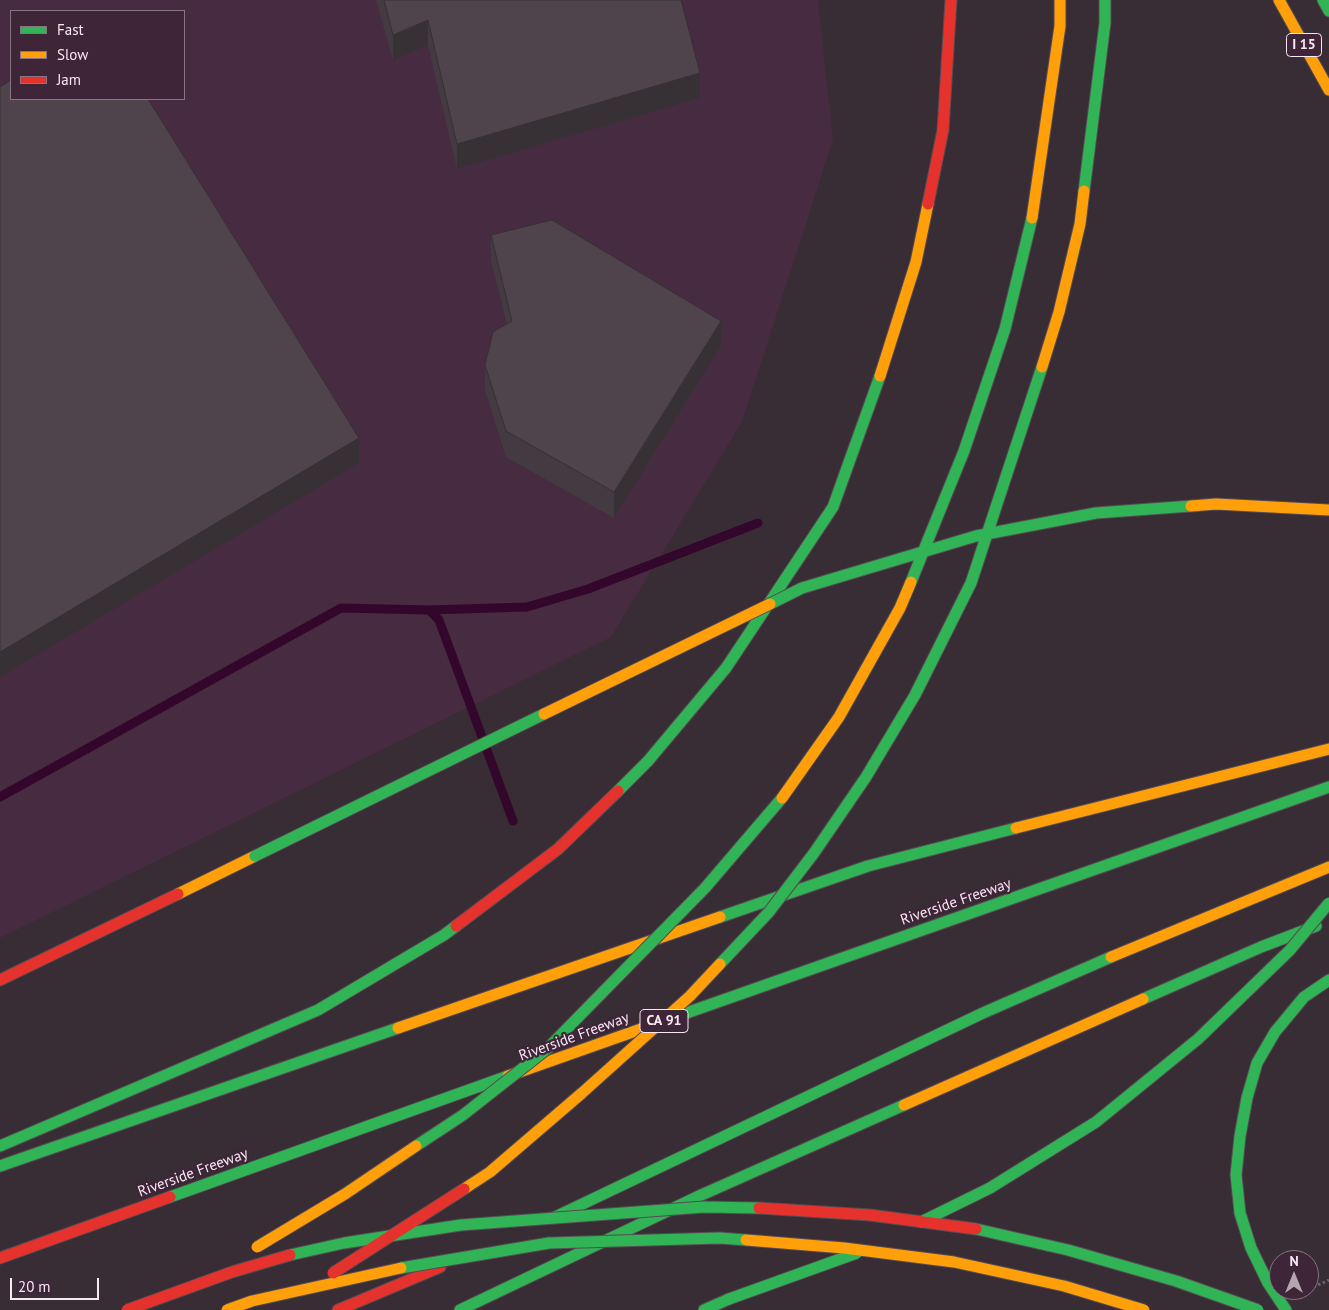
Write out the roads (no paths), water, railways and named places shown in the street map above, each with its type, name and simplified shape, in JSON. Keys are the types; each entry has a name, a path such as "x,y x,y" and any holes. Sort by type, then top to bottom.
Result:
{"highway":[{"path":"0,1146 318,1010 444,935 558,849 648,761 726,668 833,507 877,385 916,262 943,130 951,0"},
{"path":"146,1310 221,1271 345,1194 463,1115 547,1049 705,888 775,807 839,717 900,608 964,451 1005,329 1031,223 1060,26 1060,0"},
{"path":"256,1310 333,1273 490,1172 582,1094 690,996 769,912 814,852 866,777 915,695 971,583 1029,411 1059,312 1080,224 1105,23 1105,0"},
{"name":"I 15","path":"1279,0 1329,90"},
{"path":"1323,0 1329,11"},
{"path":"0,980 802,588 976,536 1096,513 1216,504 1329,510"},
{"path":"0,1166 868,866 1329,749"},
{"name":"Riverside Freeway","path":"0,1258 575,1052 1329,787"},
{"path":"524,1232 983,1013 1127,950 1329,867"},
{"path":"901,1232 990,1188 1096,1122 1198,1039 1290,950 1329,903"},
{"path":"460,1310 718,1188 1261,947 1329,921"},
{"path":"1286,1310 1268,1283 1251,1248 1240,1213 1236,1175 1240,1136 1247,1098 1257,1064 1275,1032 1304,997 1329,980"},
{"path":"127,1310 232,1272 293,1254 344,1243 461,1225 704,1206 788,1208 870,1215 969,1227 1068,1250 1176,1281 1258,1310"},
{"path":"227,1310 252,1302 397,1268 549,1243 720,1238 844,1248 954,1262 1064,1286 1144,1310"},
{"path":"338,1310 506,1240"},
{"path":"704,1310 866,1249 884,1240"}],"waterway":[{"path":"0,797 341,608 429,610 527,607 588,589 758,523"},
{"path":"429,610 439,620 513,821"}]}
